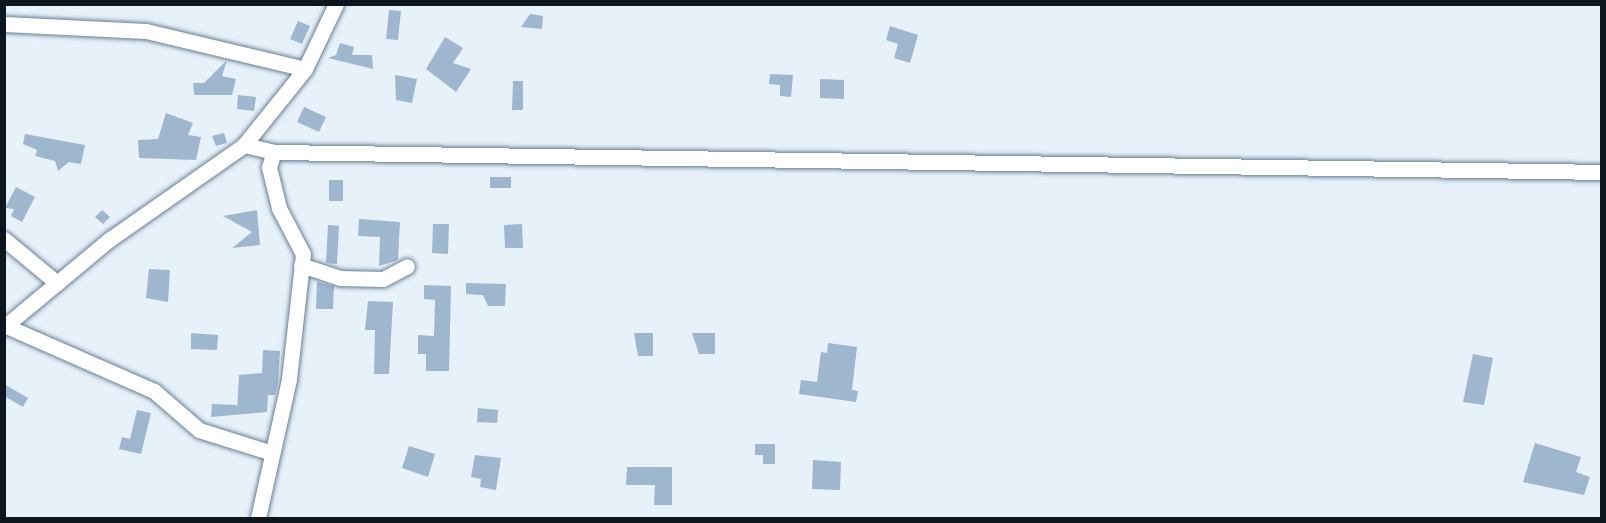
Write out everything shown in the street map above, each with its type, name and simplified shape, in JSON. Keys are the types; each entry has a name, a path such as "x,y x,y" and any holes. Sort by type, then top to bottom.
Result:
{"street":[{"path":"269,452 199,430 154,391 5,326 57,283 244,145 304,69 336,4"},
{"path":"4,24 146,31 304,69"},
{"path":"244,145 274,152 1602,172"},
{"path":"258,519 269,452 289,379 303,254 279,208 269,167 274,152"},
{"path":"4,239 57,283"},
{"path":"301,265 340,278 372,279 406,266"}],"building":[{"path":"389,10 401,11 398,40 386,39"},
{"path":"530,14 543,16 542,29 521,27"},
{"path":"298,21 310,26 302,44 290,39"},
{"path":"890,26 918,35 910,63 894,58 898,44 886,40"},
{"path":"445,37 463,48 453,63 471,69 456,92 426,69"},
{"path":"340,43 354,47 352,55 372,55 373,69 328,58 336,55"},
{"path":"227,60 222,76 236,79 232,95 194,95 193,83 204,83"},
{"path":"770,74 793,75 791,97 780,96 780,85 769,84"},
{"path":"395,75 417,79 412,103 396,100"},
{"path":"820,79 844,80 844,99 820,98"},
{"path":"513,81 523,81 523,110 512,110"},
{"path":"238,95 256,97 254,111 237,109"},
{"path":"304,107 326,117 319,132 297,122"},
{"path":"166,113 193,123 188,135 201,137 196,160 139,158 138,140 158,139"},
{"path":"224,133 227,143 216,146 212,136"},
{"path":"25,134 85,145 81,164 69,162 58,171 55,161 35,156 37,150 23,144"},
{"path":"490,177 511,177 511,188 490,188"},
{"path":"329,180 343,180 343,201 329,201"},
{"path":"16,187 35,197 22,222 11,216 14,209 5,208"},
{"path":"102,210 110,217 103,224 95,217"},
{"path":"257,210 260,245 232,248 252,232 223,216"},
{"path":"359,219 400,222 398,260 379,266 380,237 358,236"},
{"path":"433,224 449,224 448,254 432,253"},
{"path":"522,224 523,248 505,248 504,225"},
{"path":"328,225 339,226 337,264 326,263"},
{"path":"149,269 170,270 168,302 146,298"},
{"path":"317,282 334,286 333,309 316,309"},
{"path":"466,283 506,284 505,306 488,306 483,295 466,294"},
{"path":"424,285 451,286 449,371 426,371 426,354 418,354 418,335 434,336 435,300 424,299"},
{"path":"368,301 393,302 389,374 374,374 375,330 365,330"},
{"path":"191,333 218,335 217,350 191,349"},
{"path":"634,333 653,333 653,356 638,356"},
{"path":"692,333 715,333 715,354 699,354"},
{"path":"828,343 857,347 852,390 858,391 856,402 799,394 801,380 817,382 821,352 827,353"},
{"path":"263,350 280,351 278,383 275,395 268,395 267,412 211,417 212,404 237,405 237,410 239,375 262,373"},
{"path":"1473,354 1493,358 1484,405 1463,402"},
{"path":"4,384 28,398 23,407 4,396"},
{"path":"478,408 498,410 497,423 477,422"},
{"path":"137,410 151,413 141,454 119,449 122,437 130,439"},
{"path":"1535,443 1581,457 1576,472 1590,477 1584,495 1523,482"},
{"path":"755,444 775,444 775,464 763,464 763,455 755,455"},
{"path":"409,446 435,454 428,477 402,468"},
{"path":"475,455 501,458 496,490 480,487 481,479 471,477"},
{"path":"813,460 841,462 840,490 812,489"},
{"path":"627,467 672,467 672,505 654,505 655,485 626,485"}]}
